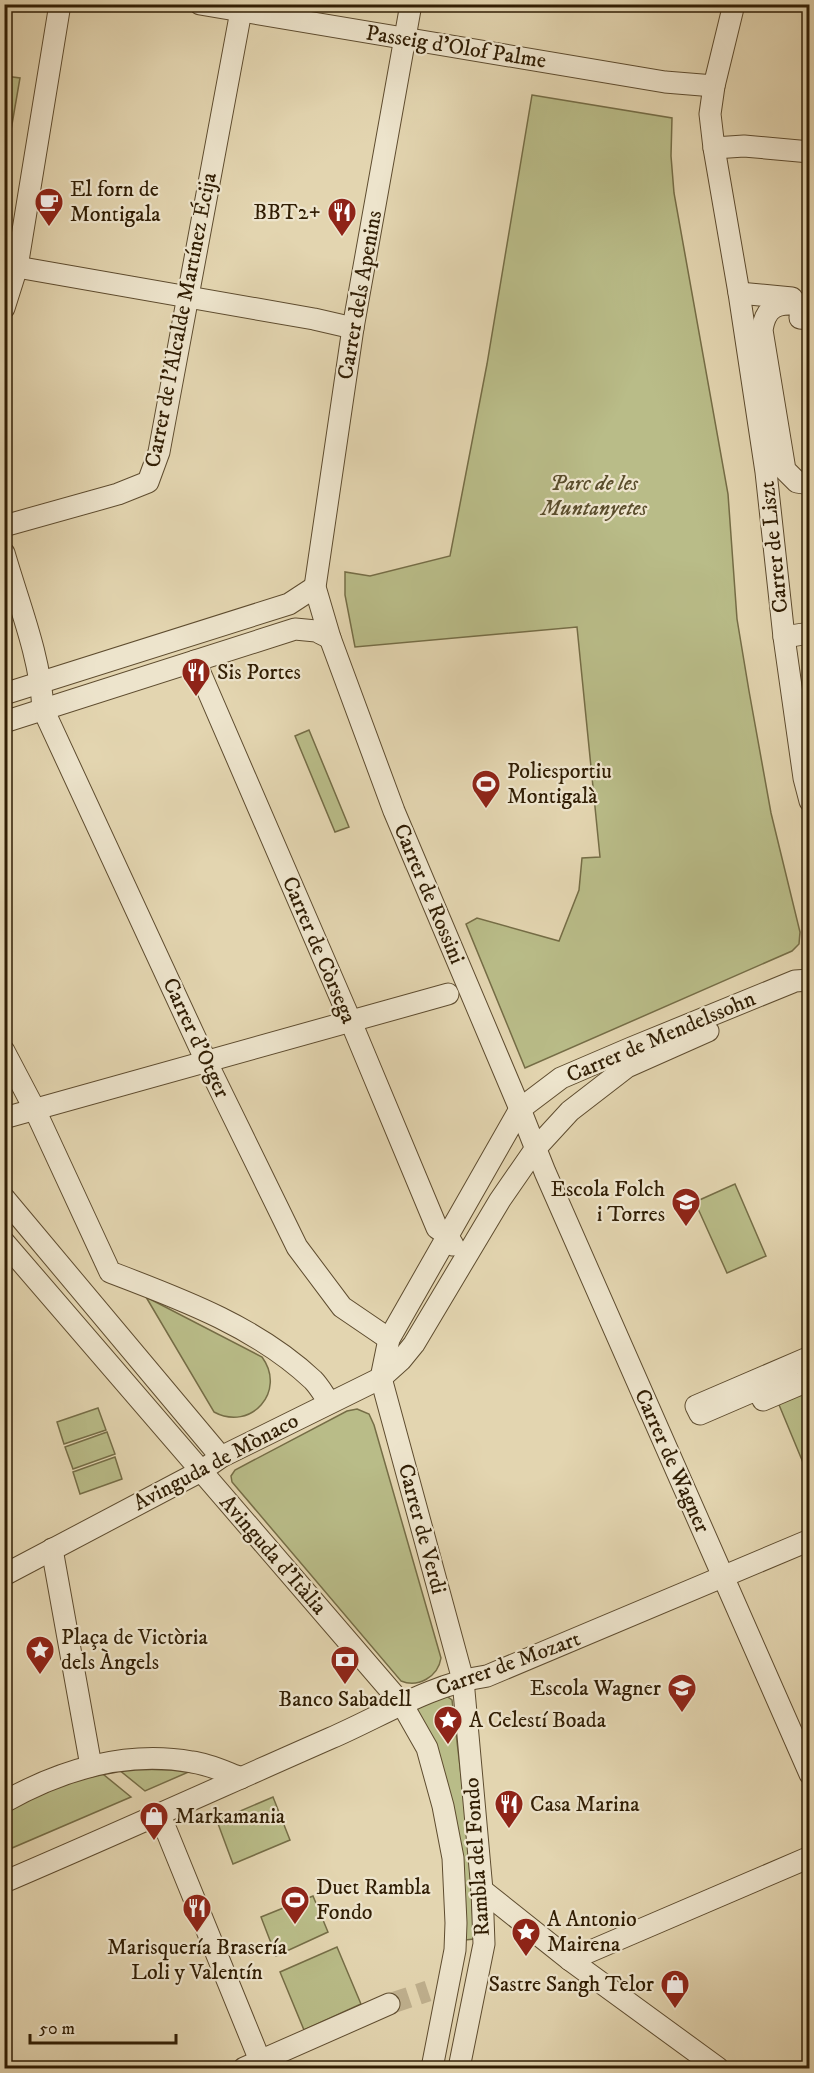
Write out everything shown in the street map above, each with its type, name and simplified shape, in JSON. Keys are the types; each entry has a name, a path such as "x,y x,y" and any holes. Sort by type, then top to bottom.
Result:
{"street":[{"path":"4,308 17,267 60,4"},
{"name":"Carrer dels Apenins","path":"330,638 315,587 354,328 411,4"},
{"name":"Carrer de Liszt","path":"734,4 714,86 710,114 769,495 784,637 810,801"},
{"name":"Passeig d'Olof Palme","path":"210,5 241,11 264,10 405,40 677,84 714,86"},
{"name":"Carrer de l'Alcalde Martínez Écija","path":"4,526 118,494 148,482 159,452 241,11"},
{"path":"714,148 744,146 810,152"},
{"path":"17,267 354,328"},
{"path":"739,293 810,300"},
{"path":"810,319 800,318 801,304 780,304 768,312 762,330 785,470 797,482 810,484"},
{"path":"769,495 810,489"},
{"path":"4,553 41,682 43,709"},
{"path":"4,694 289,604 315,587"},
{"path":"4,722 296,629 316,631 330,638"},
{"path":"784,637 810,633"},
{"name":"Carrer de Rossini","path":"330,638 394,811 536,1148"},
{"name":"Carrer de Còrsega","path":"195,661 437,1228 447,1235"},
{"name":"Carrer d'Otger","path":"43,709 206,1061 297,1247 342,1307 389,1339"},
{"name":"Carrer de Mendelssohn","path":"520,1108 553,1082 570,1074 795,981 810,981"},
{"name":"Carrer de Mendelssohn","path":"536,1148 570,1111 627,1067 797,992 810,981"},
{"path":"4,1118 448,994"},
{"path":"4,1051 35,1110 110,1272 187,1302 240,1329 276,1351 314,1381 329,1402"},
{"path":"381,1378 389,1339 520,1108"},
{"name":"Avinguda de Mònaco","path":"4,1575 201,1472 221,1457 381,1378 401,1360 414,1344 500,1200 536,1148"},
{"name":"Carrer de Wagner","path":"536,1148 810,1774"},
{"path":"4,1198 221,1457"},
{"name":"Avinguda de Mònaco","path":"433,1310 433,1290 452,1254 453,1244 447,1235"},
{"name":"Avinguda d'Itàlia","path":"4,1242 402,1704"},
{"path":"810,1357 696,1406 700,1414 758,1389 763,1400 810,1380"},
{"name":"Carrer de Verdi","path":"381,1378 463,1680"},
{"name":"Carrer de Mozart","path":"4,1882 160,1815 361,1725 402,1704 463,1680 487,1676 810,1540"},
{"path":"52,1549 91,1766"},
{"name":"Rambla del Fondo","path":"459,2068 484,1944 482,1890 463,1680"},
{"name":"Rambla del Fondo","path":"402,1704 427,1748 443,1806 453,1858 455,1950 438,1989 432,2068"},
{"path":"4,1802 28,1789 104,1763 166,1759 218,1768 241,1778"},
{"path":"160,1815 256,2066 389,2004"},
{"path":"570,1960 810,1857"},
{"path":"482,1890 570,1960 718,2068"},
{"path":"438,1989 475,1986"}],"green space":[{"path":"4,76 20,78 5,165"},
{"name":"Parc de les Muntanyetes","path":"532,95 672,118 671,156 674,193 728,494 737,619 771,813 800,932 799,944 792,951 525,1068 466,924 477,918 559,941 579,890 582,858 600,857 577,627 355,647 345,595 345,572 370,576 450,556 487,364"},
{"path":"309,730 349,827 335,832 295,736"},
{"path":"735,1184 766,1256 727,1273 695,1202"},
{"path":"146,1297 262,1357 269,1370 270,1383 268,1395 261,1405 241,1417 228,1417 214,1412"},
{"path":"809,1386 809,1477 777,1400"},
{"path":"98,1408 106,1430 64,1444 57,1422"},
{"path":"357,1409 369,1414 374,1425 441,1658 436,1671 420,1682 401,1681 232,1482 231,1476 235,1470 347,1411"},
{"path":"107,1432 115,1454 73,1469 65,1447"},
{"path":"115,1457 122,1479 80,1494 73,1472"},
{"path":"442,1693 452,1700 468,1833 474,1939 465,1940 414,1716 416,1706"},
{"path":"118,1769 193,1770 145,1791"},
{"path":"98,1770 131,1797 5,1851 4,1810"},
{"path":"273,1797 290,1840 233,1864 217,1821"},
{"name":"Duet Rambla Fondo","path":"313,1896 328,1932 276,1956 261,1917"},
{"path":"337,1947 361,2004 304,2030 280,1972"}],"tunnel":[{"path":"389,2004 428,1991"}],"place":[{"name":"El forn de Montigala","path":"49,228"},
{"name":"BBT2+","path":"342,238"},
{"name":"Sis Portes","path":"196,698"},
{"name":"Poliesportiu Montigalà","path":"486,810"},
{"name":"Escola Folch i Torres","path":"686,1228"},
{"name":"Plaça de Victòria dels Àngels","path":"40,1676"},
{"name":"Banco Sabadell","path":"345,1686"},
{"name":"Escola Wagner","path":"682,1714"},
{"name":"A Celestí Boada","path":"448,1746"},
{"name":"Casa Marina","path":"509,1830"},
{"name":"Markamania","path":"154,1842"},
{"name":"Duet Rambla Fondo","path":"295,1926"},
{"name":"Marisquería Brasería Loli y Valentín","path":"197,1934"},
{"name":"A Antonio Mairena","path":"526,1958"},
{"name":"Sastre Sangh Telor","path":"675,2010"}]}
